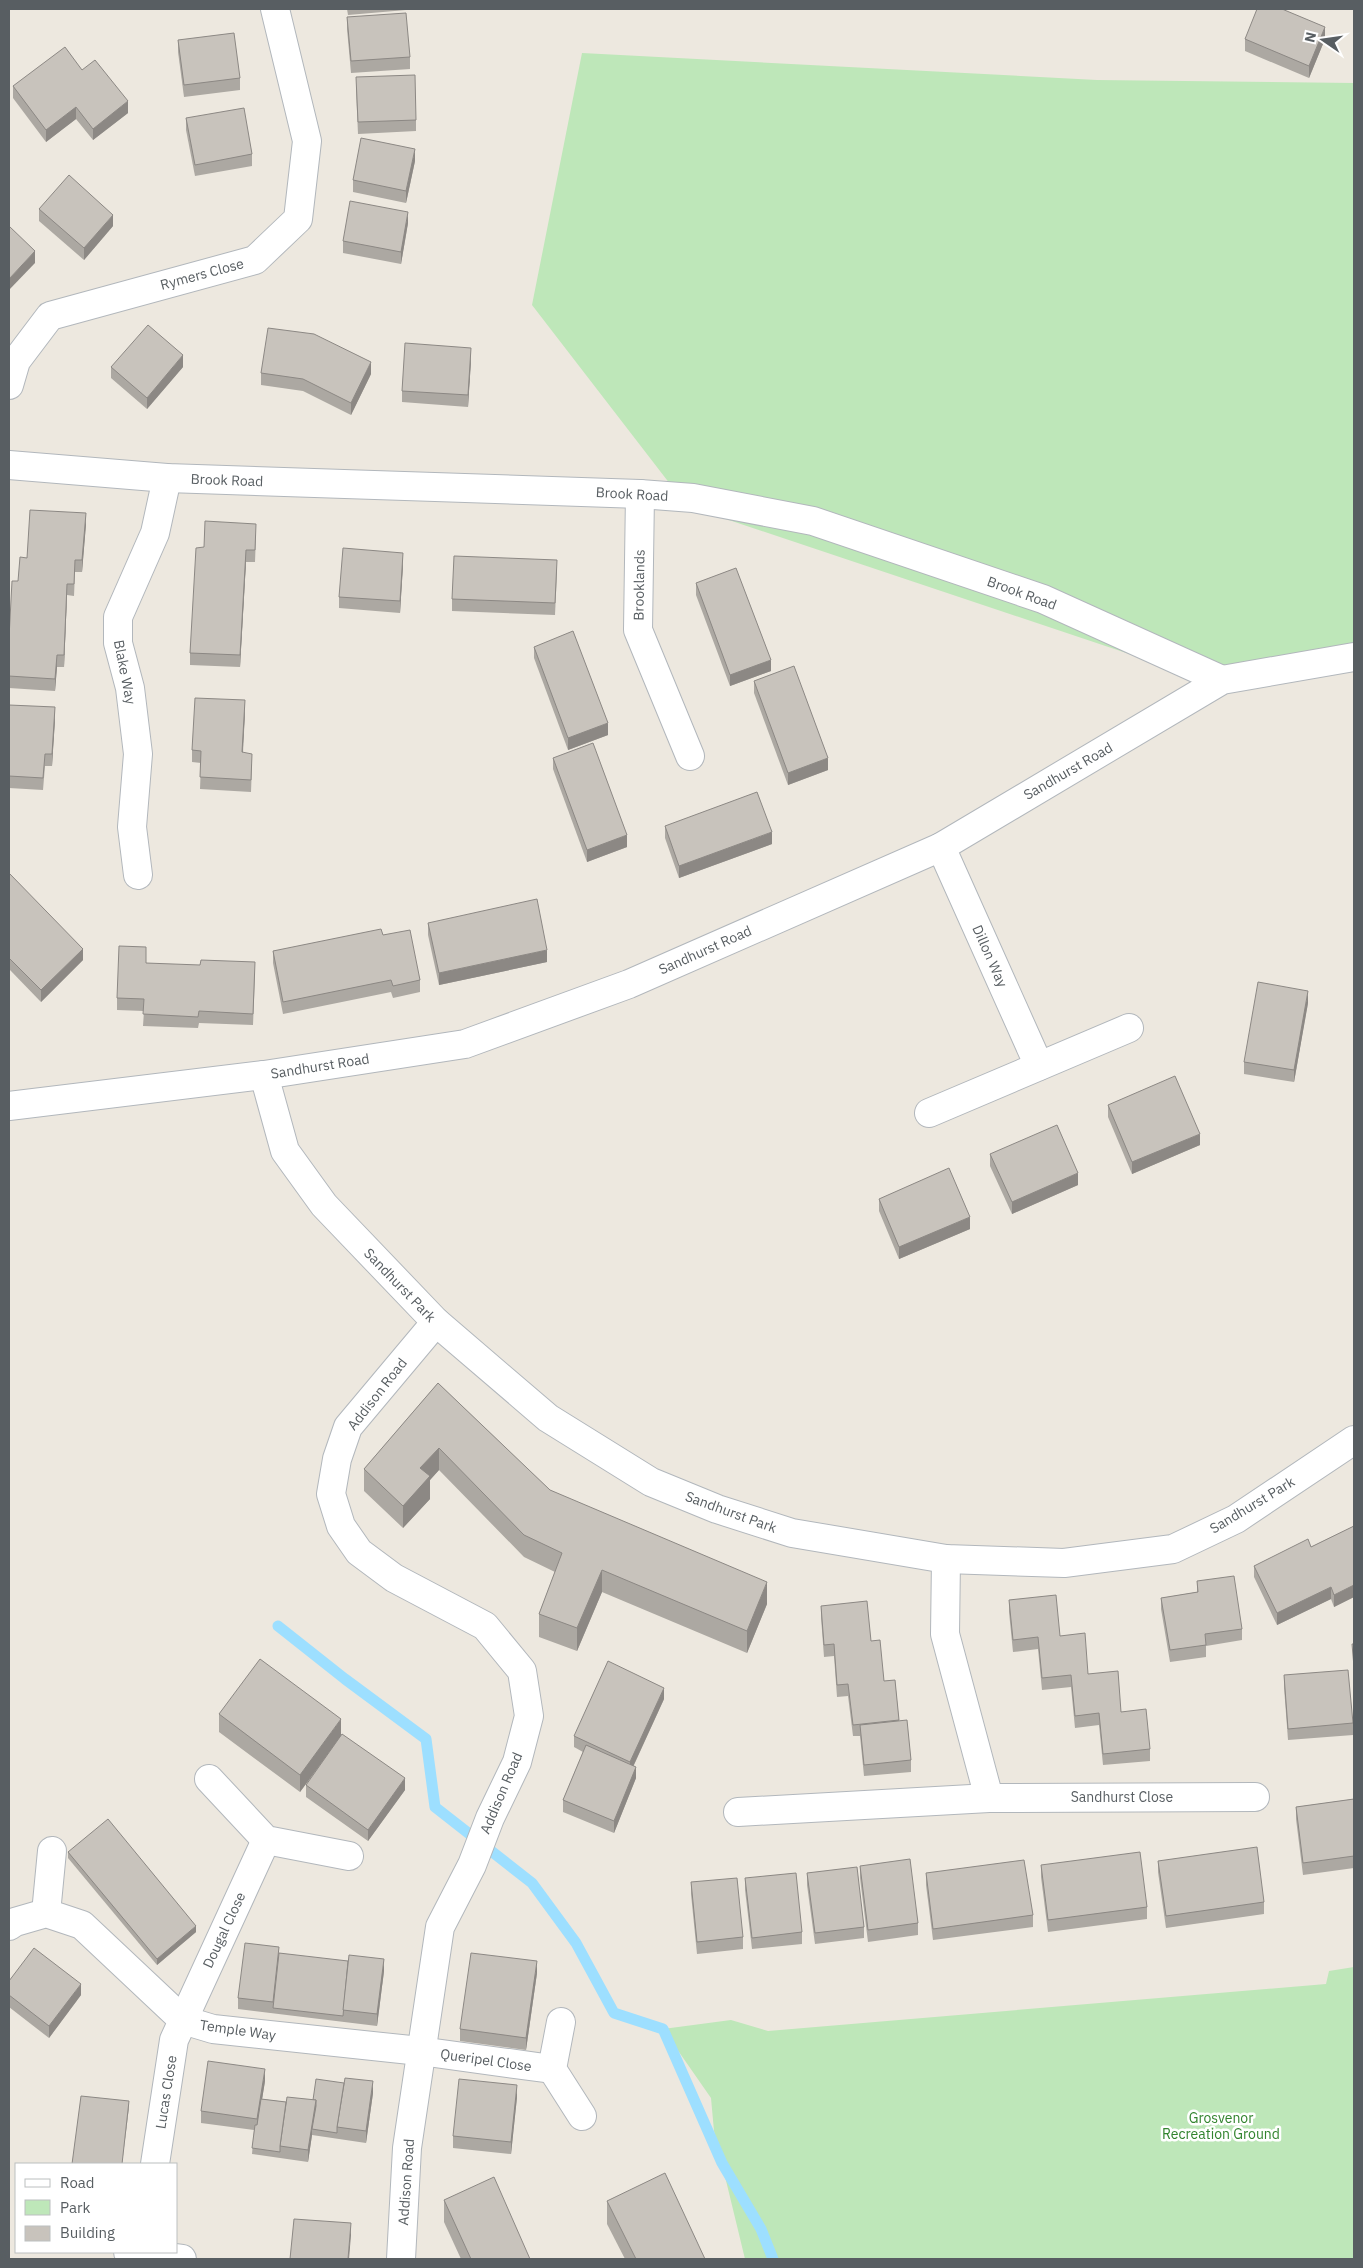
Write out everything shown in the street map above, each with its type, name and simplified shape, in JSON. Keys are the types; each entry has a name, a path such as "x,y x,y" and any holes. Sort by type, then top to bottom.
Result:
{"street":[{"name":"Rymers Close","path":"9,385 16,361 50,316 255,260 298,219 307,141 276,9"},
{"name":"Brook Road","path":"9,465 167,478 640,494 693,498 813,521 1043,599 1222,680"},
{"name":"Blake Way","path":"138,874 132,827 138,754 130,688 118,643 118,617 155,533 167,478"},
{"name":"Brooklands","path":"640,494 638,630 690,756"},
{"name":"Sandhurst Road","path":"9,1106 264,1075 465,1044 629,984 940,847 1222,680 1354,657"},
{"name":"Dillon Way","path":"940,847 1039,1066"},
{"path":"929,1113 1129,1028"},
{"name":"Sandhurst Park","path":"264,1075 286,1151 324,1205 436,1322 548,1418 651,1482 717,1509 792,1533 946,1559 1064,1564 1173,1549 1236,1518 1354,1440"},
{"name":"Addison Road","path":"401,2259 407,2148 420,2051 440,1928 472,1865 490,1818 517,1762 529,1716 522,1671 485,1626 394,1578 359,1552 341,1526 331,1494 337,1459 348,1427 436,1322"},
{"path":"946,1559 945,1634 989,1798"},
{"path":"210,1779 266,1840 350,1856"},
{"name":"Sandhurst Close","path":"738,1812 989,1798 1255,1797"},
{"name":"Dougal Close","path":"182,2020 266,1840"},
{"path":"9,1926 15,1922 46,1913 52,1851"},
{"name":"Temple Way","path":"46,1913 82,1925 182,2020 214,2030 420,2051"},
{"name":"Lucas Close","path":"155,2163 174,2040 182,2020"},
{"path":"561,2022 552,2069 582,2116"},
{"name":"Queripel Close","path":"420,2051 552,2069"},
{"path":"143,2253 182,2259"}],"green space":[{"path":"582,53 1097,80 1354,83 1354,643 1195,676 687,506 532,305"},
{"name":"Grosvenor Recreation Ground","path":"1354,1967 1354,2259 745,2259 714,2131 711,2098 663,2029 731,2020 768,2031 1326,1984 1329,1971"}],"building":[{"path":"1257,9 1282,9 1325,27 1309,66 1245,39"},
{"path":"406,13 410,57 351,61 347,17"},
{"path":"234,33 240,78 184,85 178,40"},
{"path":"65,47 82,70 95,60 128,101 93,129 76,107 46,130 13,86"},
{"path":"415,75 416,120 358,122 356,77"},
{"path":"244,108 252,154 195,165 186,118"},
{"path":"361,138 415,149 406,191 353,180"},
{"path":"69,175 113,215 84,248 39,209"},
{"path":"350,201 408,212 401,252 343,241"},
{"path":"9,226 35,251 9,279"},
{"path":"148,325 183,355 147,398 111,367"},
{"path":"268,328 314,334 371,362 351,403 303,379 261,373"},
{"path":"405,343 471,348 468,395 402,391"},
{"path":"30,510 86,513 82,560 75,560 74,584 67,584 64,655 57,655 55,679 9,676 12,581 18,581 20,557 27,558"},
{"path":"205,521 256,524 255,550 246,550 240,655 190,653 196,548 204,547"},
{"path":"343,548 403,553 400,601 339,597"},
{"path":"454,556 557,560 555,603 452,599"},
{"path":"736,568 771,660 730,675 696,583"},
{"path":"573,631 608,723 568,738 534,647"},
{"path":"794,666 828,758 788,773 754,681"},
{"path":"195,698 245,700 242,752 252,754 251,780 200,777 201,751 192,750"},
{"path":"9,705 55,707 52,754 45,754 43,778 9,776"},
{"path":"593,743 627,835 587,850 553,758"},
{"path":"757,792 772,832 679,866 665,826"},
{"path":"9,873 83,949 41,990 9,958"},
{"path":"537,899 547,950 439,973 428,923"},
{"path":"381,929 383,935 410,930 420,980 393,986 391,980 283,1002 273,951"},
{"path":"119,946 146,947 146,963 200,965 201,960 255,962 253,1014 199,1011 198,1017 143,1014 144,999 117,998"},
{"path":"1258,982 1308,991 1294,1070 1244,1062"},
{"path":"1175,1076 1200,1134 1132,1162 1108,1105"},
{"path":"1057,1125 1078,1173 1012,1202 990,1154"},
{"path":"949,1168 970,1217 899,1247 879,1199"},
{"path":"438,1383 550,1490 767,1582 747,1631 602,1570 577,1628 539,1614 562,1553 524,1535 439,1448 420,1468 430,1476 403,1506 364,1469"},
{"path":"1354,1526 1354,1585 1334,1595 1331,1587 1277,1613 1254,1566 1308,1539 1311,1547"},
{"path":"1234,1576 1242,1629 1205,1634 1206,1645 1170,1650 1161,1598 1198,1592 1197,1581"},
{"path":"1056,1595 1060,1636 1085,1633 1088,1674 1118,1671 1121,1712 1146,1709 1150,1749 1103,1754 1099,1713 1075,1716 1071,1675 1042,1678 1038,1637 1013,1640 1009,1600"},
{"path":"867,1601 871,1641 880,1640 884,1681 895,1680 899,1720 853,1725 848,1684 837,1685 834,1644 824,1645 821,1606"},
{"path":"1352,1644 1354,1644 1354,1667"},
{"path":"260,1659 341,1719 300,1775 219,1714"},
{"path":"608,1661 664,1688 630,1762 574,1736"},
{"path":"1348,1670 1353,1723 1288,1729 1284,1675"},
{"path":"907,1720 911,1760 864,1765 860,1725"},
{"path":"342,1734 405,1778 368,1830 306,1785"},
{"path":"586,1745 636,1767 614,1821 563,1800"},
{"path":"1354,1799 1354,1856 1303,1863 1296,1807"},
{"path":"108,1819 196,1926 157,1959 68,1852"},
{"path":"1257,1847 1264,1902 1166,1916 1158,1861"},
{"path":"1140,1852 1147,1907 1048,1920 1041,1865"},
{"path":"910,1859 918,1923 868,1930 860,1866"},
{"path":"1024,1860 1033,1915 933,1929 926,1873"},
{"path":"857,1867 864,1927 815,1933 807,1873"},
{"path":"796,1873 802,1932 752,1938 745,1878"},
{"path":"737,1878 743,1937 697,1942 691,1882"},
{"path":"245,1943 279,1947 273,2002 238,1998"},
{"path":"34,1948 81,1984 49,2026 9,1995 9,1981"},
{"path":"279,1953 348,1961 343,2016 273,2008"},
{"path":"471,1953 537,1961 526,2038 460,2029"},
{"path":"349,1955 384,1959 377,2014 343,2010"},
{"path":"208,2061 265,2069 257,2119 201,2111"},
{"path":"345,2078 373,2081 366,2131 337,2127"},
{"path":"316,2079 344,2083 337,2133 312,2129 316,2106 316,2100 313,2100"},
{"path":"459,2079 517,2085 511,2142 453,2136"},
{"path":"81,2096 129,2101 122,2163 72,2163"},
{"path":"287,2097 316,2100 308,2150 280,2146"},
{"path":"261,2099 286,2102 280,2152 252,2148"},
{"path":"665,2173 705,2259 636,2259 607,2201"},
{"path":"494,2177 530,2259 471,2259 444,2200"},
{"path":"294,2219 351,2223 348,2259 290,2259"}],"waterway":[{"path":"278,1626 426,1739 435,1807 532,1883 576,1943 614,2013 663,2029 722,2163 761,2229 773,2259"}]}
